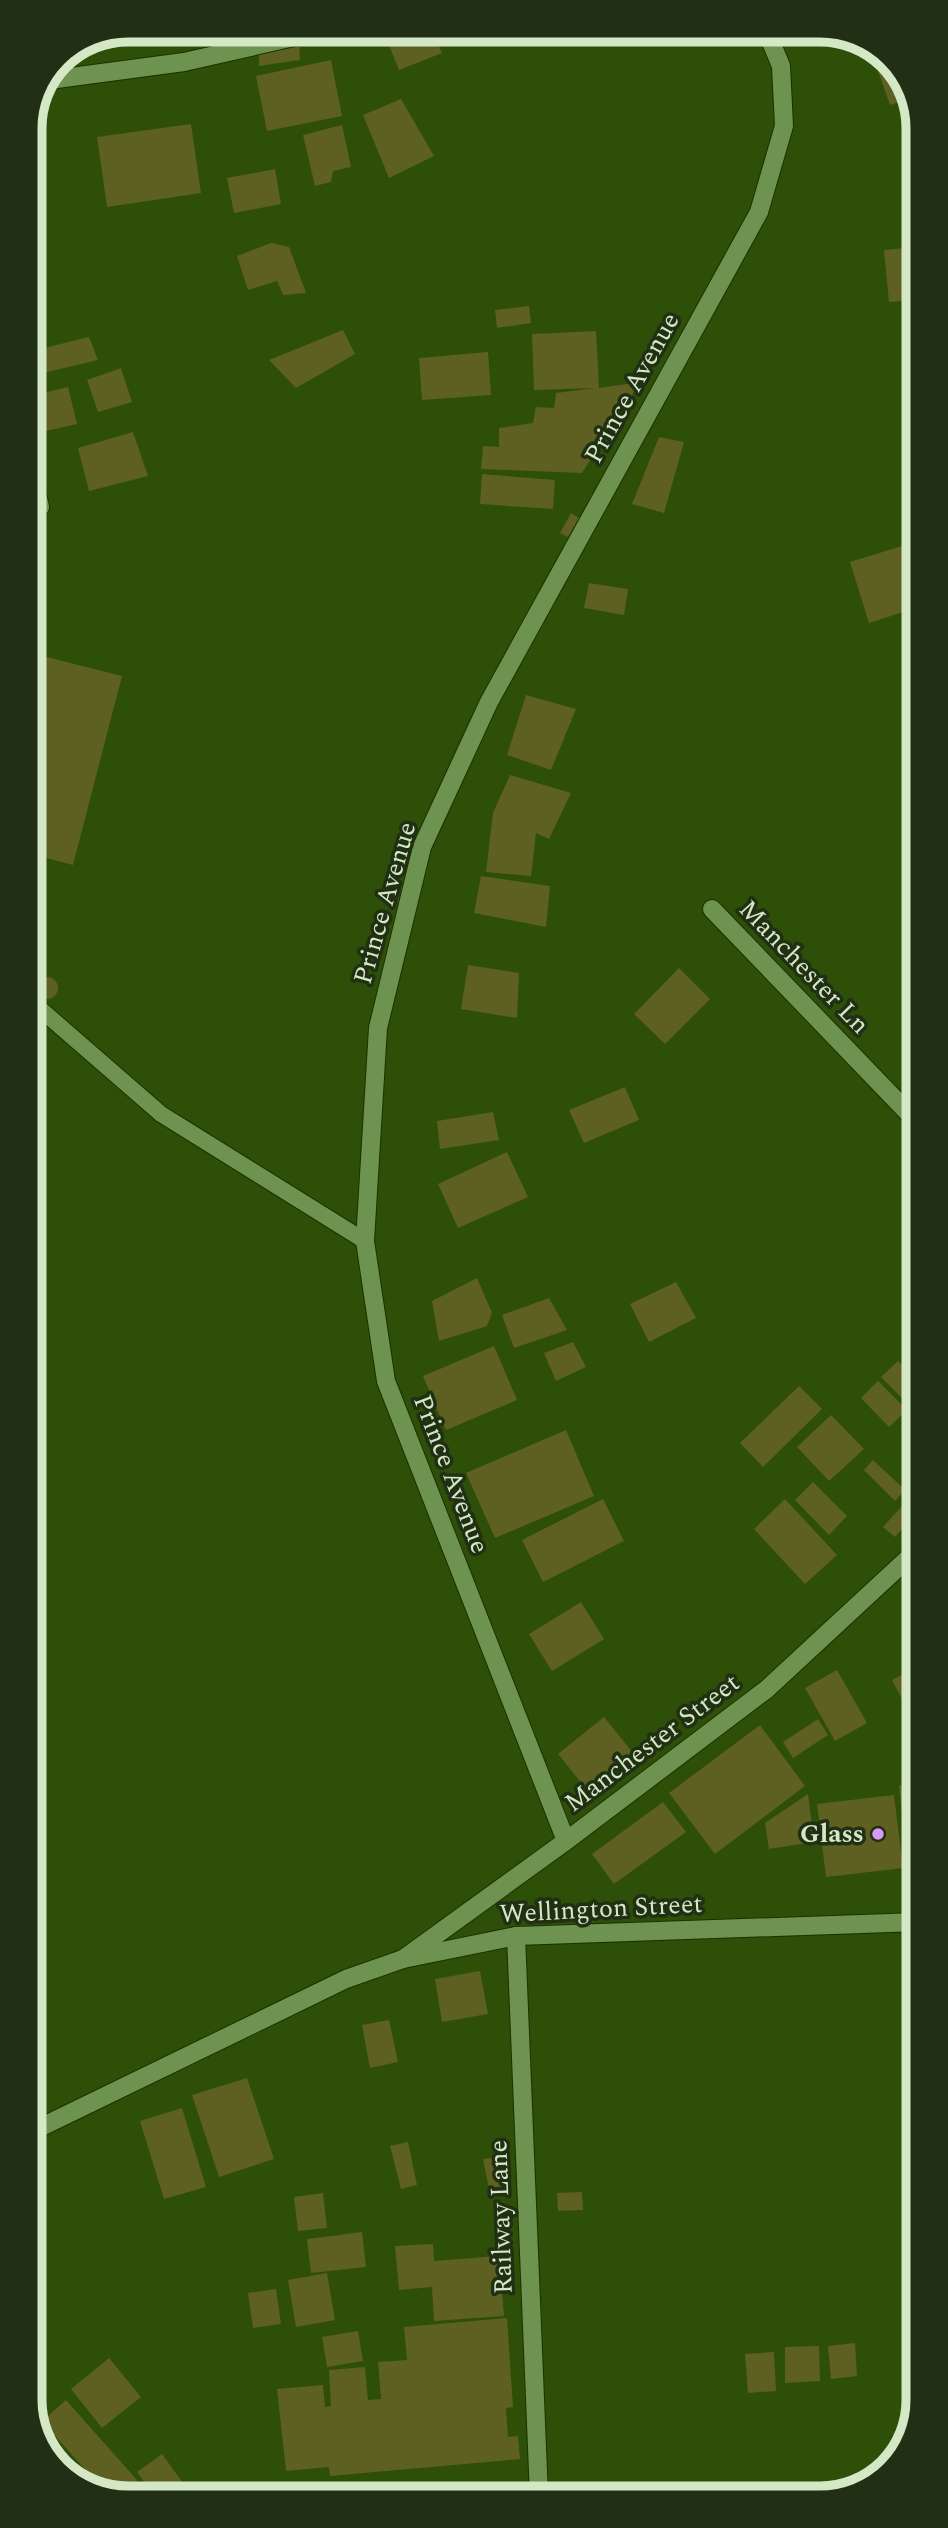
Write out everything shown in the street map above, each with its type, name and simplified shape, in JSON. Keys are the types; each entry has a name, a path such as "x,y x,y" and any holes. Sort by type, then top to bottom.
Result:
{"street":[{"path":"58,79 184,62 272,42"},
{"name":"Prince Avenue","path":"566,1841 386,1381 365,1241 378,1028 422,847 489,702 760,212 784,126 781,66 771,42"},
{"name":"Manchester Ln","path":"712,909 906,1112"},
{"name":"Manchester Street","path":"403,1959 566,1841 767,1689 906,1560"},
{"name":"Wellington Street","path":"42,2126 346,1979 403,1959 516,1936 906,1922"},
{"name":"Railway Lane","path":"516,1936 540,2486"}],"lane":[{"path":"42,1011 161,1114 365,1241"}],"building":[{"path":"299,42 300,60 259,66 259,52"},
{"path":"397,42 437,42 442,53 399,70 389,45"},
{"path":"331,60 342,116 267,131 256,76"},
{"path":"875,62 891,80 901,101 890,105"},
{"path":"401,99 434,156 389,178 363,115"},
{"path":"191,124 201,193 107,207 97,137"},
{"path":"342,125 351,167 333,171 331,182 315,186 303,135"},
{"path":"275,169 281,204 234,213 227,178"},
{"path":"271,243 289,247 306,293 283,295 277,281 248,290 237,256"},
{"path":"906,248 906,301 889,302 884,250"},
{"path":"529,306 531,323 497,328 495,310"},
{"path":"343,330 355,354 296,388 269,360"},
{"path":"596,331 599,388 640,382 618,417 620,434 606,435 582,473 481,469 483,446 499,447 499,428 533,423 536,407 554,408 556,393 595,388 534,390 532,334"},
{"path":"89,337 98,360 43,373 42,349"},
{"path":"488,352 491,395 422,400 419,358"},
{"path":"121,368 132,402 98,412 87,380"},
{"path":"68,387 77,424 46,431 42,393"},
{"path":"133,432 148,476 89,491 78,448"},
{"path":"659,437 684,442 664,513 632,504"},
{"path":"482,474 555,480 553,509 480,504"},
{"path":"571,513 579,518 568,537 560,533"},
{"path":"906,545 906,611 869,623 850,562"},
{"path":"589,583 628,589 624,615 584,608"},
{"path":"42,656 122,676 73,865 42,857"},
{"path":"526,695 576,709 551,770 507,755"},
{"path":"510,775 571,793 549,839 536,833 531,876 486,872 493,813"},
{"path":"481,876 550,886 546,927 474,913"},
{"path":"468,965 519,973 517,1018 461,1009"},
{"path":"679,968 710,999 665,1044 634,1014"},
{"path":"42,978 51,978 57,984 55,996 42,998"},
{"path":"625,1087 639,1120 584,1143 569,1110"},
{"path":"493,1112 499,1140 440,1149 437,1121"},
{"path":"507,1152 528,1197 458,1228 438,1184"},
{"path":"477,1278 492,1313 487,1326 439,1341 432,1301"},
{"path":"676,1282 696,1318 649,1342 630,1304"},
{"path":"549,1298 567,1330 514,1348 502,1315"},
{"path":"573,1342 586,1367 556,1381 544,1353"},
{"path":"494,1346 517,1400 446,1430 423,1376"},
{"path":"898,1361 906,1369 906,1402 881,1377"},
{"path":"878,1381 906,1411 889,1427 861,1398"},
{"path":"799,1386 822,1409 763,1467 740,1443"},
{"path":"831,1415 864,1449 829,1481 797,1447"},
{"path":"566,1430 594,1496 495,1538 466,1473"},
{"path":"873,1460 905,1490 895,1501 864,1470"},
{"path":"813,1482 847,1516 829,1535 795,1500"},
{"path":"603,1499 624,1541 543,1582 522,1540"},
{"path":"785,1499 837,1555 805,1584 754,1529"},
{"path":"906,1501 906,1524 895,1537 883,1527"},
{"path":"581,1602 604,1639 552,1671 529,1634"},
{"path":"837,1670 867,1723 835,1741 805,1688"},
{"path":"906,1673 906,1707 892,1680"},
{"path":"604,1717 638,1759 592,1796 558,1754"},
{"path":"818,1719 828,1735 793,1758 783,1742"},
{"path":"760,1725 805,1786 715,1854 669,1793"},
{"path":"906,1785 906,1852 899,1786"},
{"path":"808,1794 814,1842 769,1849 765,1823"},
{"path":"894,1795 903,1868 826,1877 817,1804"},
{"path":"663,1802 686,1832 614,1884 592,1854"},
{"path":"480,1971 488,2014 442,2022 435,1979"},
{"path":"389,2020 398,2062 370,2068 362,2025"},
{"path":"247,2078 274,2159 219,2177 192,2095"},
{"path":"182,2108 206,2187 164,2199 140,2121"},
{"path":"408,2142 417,2185 401,2189 390,2146"},
{"path":"503,2156 509,2184 489,2189 483,2159"},
{"path":"582,2192 583,2210 558,2211 557,2193"},
{"path":"323,2193 327,2228 298,2231 294,2197"},
{"path":"362,2232 366,2267 311,2273 307,2239"},
{"path":"433,2244 434,2261 499,2256 504,2316 434,2321 432,2287 399,2290 395,2246"},
{"path":"327,2273 335,2320 296,2327 288,2280"},
{"path":"276,2289 281,2324 253,2328 248,2293"},
{"path":"507,2318 513,2407 506,2408 508,2437 518,2436 520,2459 330,2476 329,2467 286,2471 277,2389 323,2385 325,2407 331,2406 329,2370 365,2367 368,2400 381,2399 378,2362 407,2360 404,2327"},
{"path":"358,2331 363,2361 327,2367 322,2337"},
{"path":"855,2343 857,2376 831,2379 828,2346"},
{"path":"819,2346 820,2381 785,2383 785,2347"},
{"path":"774,2352 776,2391 748,2393 745,2354"},
{"path":"109,2358 141,2397 102,2428 71,2389"},
{"path":"66,2400 137,2480 130,2486 123,2486 92,2477 46,2426 44,2419"},
{"path":"162,2454 185,2486 147,2486 137,2472"}],"place":[{"name":"Glass","path":"878,1834"}]}
